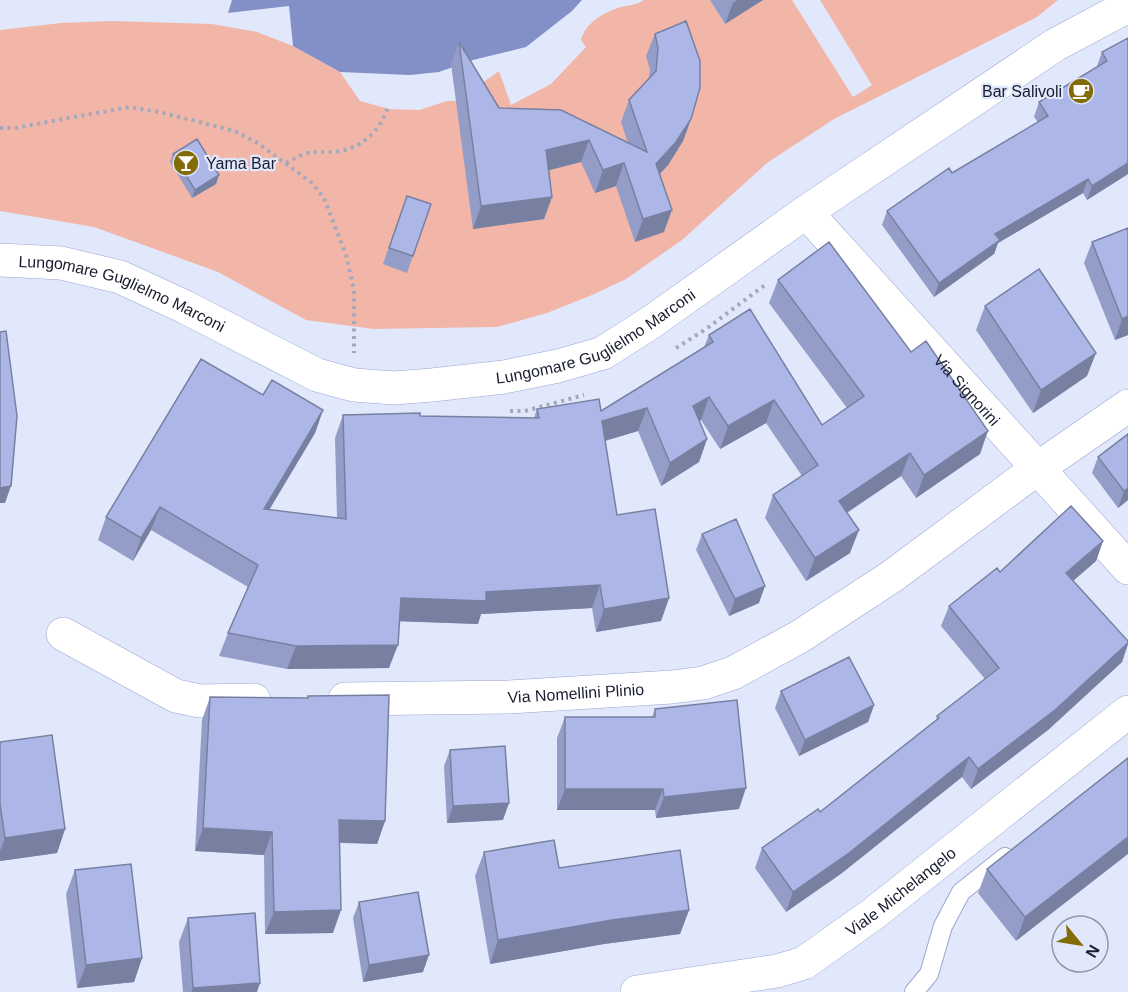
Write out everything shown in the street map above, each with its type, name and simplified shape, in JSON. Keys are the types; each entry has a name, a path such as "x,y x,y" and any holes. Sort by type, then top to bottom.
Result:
{"street":[{"name":"Lungomare Guglielmo Marconi","path":"0,260 61,263 120,277 185,307 317,375 354,385 394,388 504,377 558,366 603,353 650,323 806,212 1111,8"},
{"name":"Via Signorini","path":"806,212 1128,568"},
{"name":"Via Nomellini Plinio","path":"319,699 509,697 672,687 703,683 733,673 799,637 891,577 1038,468 1128,406"},
{"path":"63,634 176,696 200,701 283,700"},
{"name":"Viale Michelangelo","path":"637,992 777,971 804,963 873,914 1128,712"}],"lane":[{"path":"914,992 929,974 943,927 961,892 1017,847"}],"path":[{"path":"286,163 308,153 342,151 357,147 367,140 380,125 388,106"},
{"path":"0,128 15,128 129,107 235,131 260,144 312,183 324,198 346,255 354,290 354,385"}],"shaded area":[{"path":"644,0 710,0 725,24 763,0 792,0 853,97 872,85 820,0 1058,0 1037,17 834,119 767,163 682,240 626,279 547,313 497,327 373,329 306,320 218,272 94,227 0,211 0,30 61,23 111,21 212,24 257,32 293,46 340,72 360,101 389,109 419,110 447,101 457,101 499,71 511,105 551,84 586,47 581,40 583,34 596,19 615,9"}],"water":[{"path":"232,0 582,0 572,11 526,47 473,60 439,72 410,75 340,72 293,46 289,6 228,13"}],"building":[{"path":"686,21 700,61 700,88 691,119 676,142 656,164 672,210 643,219 624,163 603,170 589,140 546,150 552,197 481,206 459,42 499,108 561,110 647,152 629,100 656,71 658,48 655,34"},
{"path":"1128,38 1128,163 1092,186 1088,179 995,234 1000,240 939,283 887,211 949,168 952,173 1048,116 1039,102 1107,61 1102,52"},
{"path":"197,139 219,175 195,190 173,154"},
{"path":"407,196 431,204 413,256 389,248"},
{"path":"1128,228 1128,316 1122,319 1092,242"},
{"path":"829,242 911,352 926,341 988,431 924,475 910,453 839,501 859,530 815,558 773,495 818,465 774,400 728,426 709,397 693,406 707,439 670,463 647,408 602,421 617,515 655,509 669,598 604,609 600,585 486,592 486,601 401,598 398,645 296,646 228,633 258,565 160,507 141,538 106,517 201,359 263,395 272,380 323,410 264,509 346,519 343,415 420,413 420,416 539,418 537,409 599,399 601,411 713,342 709,335 750,309 822,425 864,396 778,280"},
{"path":"1039,269 1096,353 1041,390 985,306"},
{"path":"6,331 17,416 11,486 0,488 0,332"},
{"path":"1128,434 1128,488 1124,491 1098,457"},
{"path":"1071,506 1103,541 1066,573 1128,643 1055,710 978,769 969,757 849,853 793,892 762,848 818,809 820,812 999,668 949,606 997,568 1000,572"},
{"path":"736,519 765,586 735,599 702,534"},
{"path":"849,657 874,705 805,740 781,691"},
{"path":"389,695 385,821 339,820 341,910 274,912 272,832 203,828 210,697 308,698 308,696"},
{"path":"737,700 746,788 664,797 663,789 565,789 565,717 655,717 655,709"},
{"path":"52,735 65,829 5,838 0,804 0,742"},
{"path":"505,746 509,803 453,806 450,750"},
{"path":"1128,758 1128,837 1025,917 987,869"},
{"path":"554,840 559,868 680,850 689,910 612,920 498,940 484,852"},
{"path":"131,864 142,958 86,965 75,870"},
{"path":"418,892 429,955 369,965 359,902"},
{"path":"255,913 260,983 193,988 188,918"}],"place":[{"name":"Bar Salivoli","path":"1081,91"},
{"name":"Yama Bar","path":"186,163"}]}
